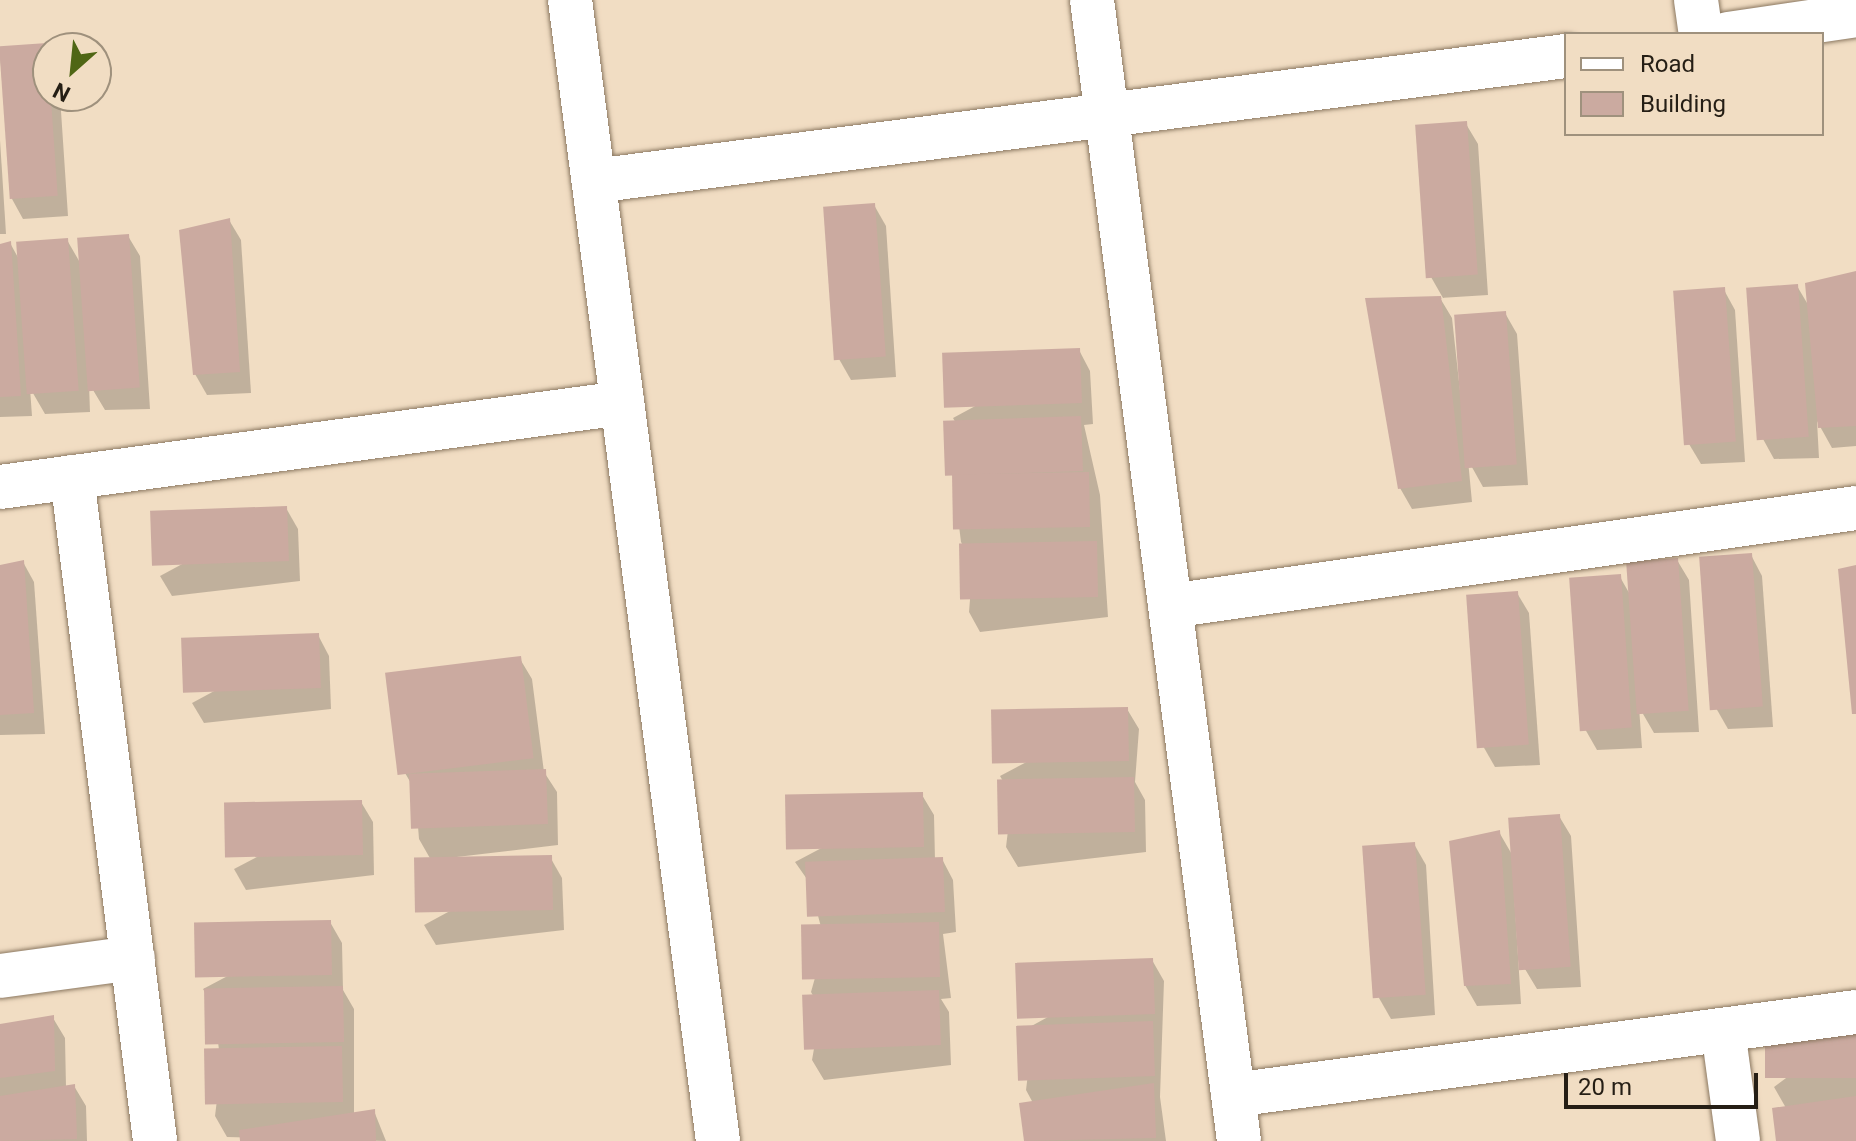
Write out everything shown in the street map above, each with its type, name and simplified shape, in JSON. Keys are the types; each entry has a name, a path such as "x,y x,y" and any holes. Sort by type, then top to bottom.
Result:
{"street":[{"path":"570,0 718,1141"},
{"path":"1092,0 1239,1141"},
{"path":"1696,0 1701,32"},
{"path":"1741,32 1856,15"},
{"path":"594,181 1564,56"},
{"path":"0,487 622,403"},
{"path":"72,477 155,1141"},
{"path":"1170,606 1856,508"},
{"path":"0,976 133,958"},
{"path":"1233,1095 1856,1012"},
{"path":"1723,1030 1738,1141"}],"building":[{"path":"32,44 32,112 52,112 58,196 10,199 0,46"},
{"path":"1467,121 1478,275 1426,278 1415,125"},
{"path":"875,203 886,357 834,360 823,207"},
{"path":"230,218 240,372 193,375 179,230"},
{"path":"129,234 140,388 88,391 77,238"},
{"path":"68,238 79,391 27,394 16,242"},
{"path":"11,241 21,396 0,397 0,244"},
{"path":"1856,271 1856,426 1818,428 1805,283"},
{"path":"1798,284 1809,437 1757,440 1746,288"},
{"path":"1725,287 1736,442 1684,445 1673,291"},
{"path":"1441,296 1462,481 1398,489 1365,298"},
{"path":"1506,311 1517,465 1465,468 1454,315"},
{"path":"1080,348 1082,403 944,408 942,353"},
{"path":"1081,416 1083,471 945,476 943,421"},
{"path":"1089,472 1090,527 953,529 952,474"},
{"path":"287,506 289,561 152,566 150,511"},
{"path":"1097,541 1098,597 960,599 959,543"},
{"path":"1752,553 1763,707 1710,710 1699,557"},
{"path":"1678,558 1689,711 1637,714 1626,562"},
{"path":"24,560 34,713 0,715 0,565"},
{"path":"1856,565 1856,714 1852,714 1838,569"},
{"path":"1621,574 1632,728 1580,731 1569,578"},
{"path":"1518,591 1529,745 1477,748 1466,595"},
{"path":"319,633 321,688 183,693 181,638"},
{"path":"521,656 534,758 398,775 385,673"},
{"path":"1128,707 1129,761 992,763 991,709"},
{"path":"546,769 548,824 411,829 409,774"},
{"path":"1134,777 1135,832 998,834 997,779"},
{"path":"923,792 924,847 786,849 785,794"},
{"path":"362,800 363,855 225,857 224,802"},
{"path":"1560,814 1571,967 1519,970 1508,818"},
{"path":"1500,830 1511,984 1464,986 1449,841"},
{"path":"1415,842 1426,995 1373,998 1362,846"},
{"path":"552,855 553,910 415,912 414,857"},
{"path":"943,857 945,912 807,917 805,862"},
{"path":"331,920 332,975 195,977 194,922"},
{"path":"939,922 940,977 802,979 801,924"},
{"path":"1153,958 1155,1014 1017,1019 1015,963"},
{"path":"343,986 344,1042 205,1044 204,988"},
{"path":"939,990 941,1045 804,1050 802,995"},
{"path":"54,1015 55,1071 0,1078 0,1024"},
{"path":"1153,1021 1155,1076 1018,1081 1016,1026"},
{"path":"1765,1024 1856,1024 1856,1078 1765,1078"},
{"path":"342,1046 343,1102 205,1104 204,1048"},
{"path":"1154,1083 1156,1138 1024,1141 1019,1103"},
{"path":"75,1084 77,1139 0,1141 0,1096"},
{"path":"1856,1096 1856,1141 1776,1141 1772,1108"},
{"path":"375,1109 376,1141 240,1141 239,1130"}]}
